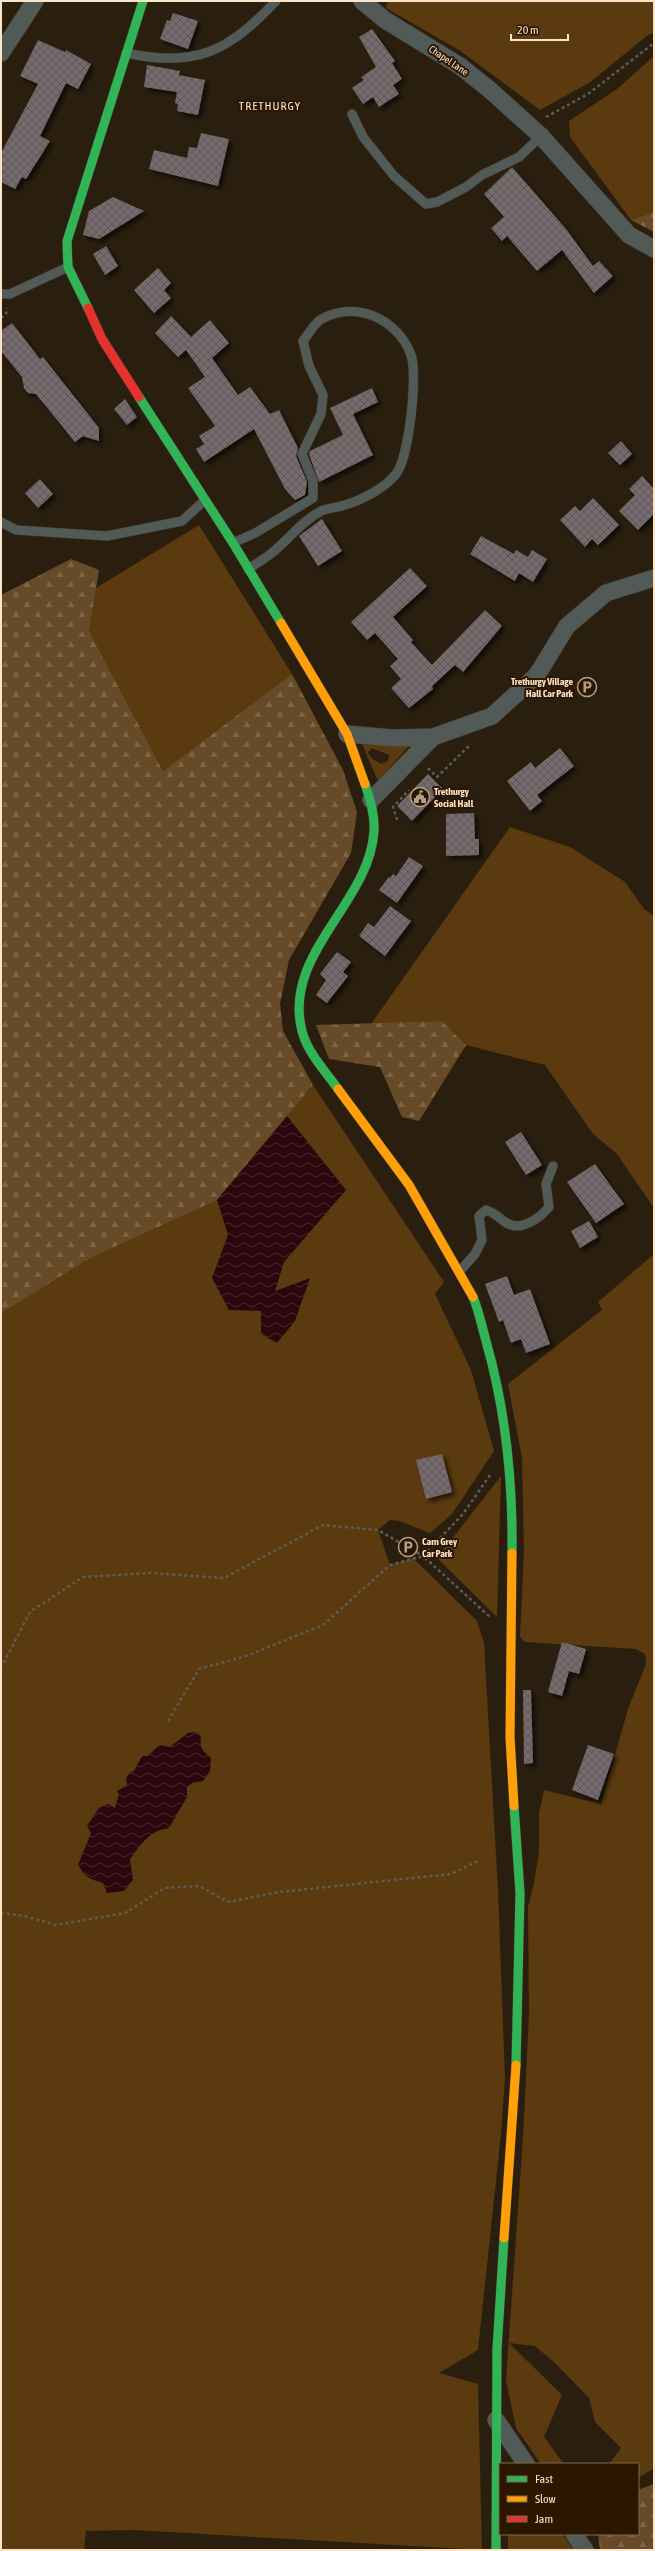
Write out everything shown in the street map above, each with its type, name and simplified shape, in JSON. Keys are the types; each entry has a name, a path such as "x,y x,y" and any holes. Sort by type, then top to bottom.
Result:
{"street":[{"path":"1,53 35,1"},
{"name":"Chapel Lane","path":"362,1 385,20 460,66 535,131 629,235 654,249"},
{"path":"136,3 126,53 111,105 75,212 67,241 68,267 102,339 206,499 347,734 371,800 374,831 366,863 306,971 299,990 298,1008 302,1032 316,1059 409,1185 460,1271 474,1299 496,1376 509,1450 513,1505 510,1737 519,1908 516,2058 497,2349 496,2550"},
{"path":"347,734 393,738 433,737 492,716 536,675 567,626 606,593 654,578"},
{"path":"371,800 433,737"},
{"path":"496,2420 525,2463"},
{"path":"575,2535 585,2550"}],"lane":[{"path":"126,53 152,59 174,60 197,57 217,49 239,35 276,1"},
{"path":"352,114 363,137 394,176 426,204 437,202 466,188 482,175 519,157 535,131"},
{"path":"1,294 10,294 68,267"},
{"path":"233,543 257,532 313,498 312,481 302,454 321,414 323,395 309,366 303,341 319,320 343,312 367,313 385,320 400,335 412,356 409,436 397,473 376,490 346,505 322,511 293,530 273,552 248,569"},
{"path":"1,522 16,530 107,536 182,521 206,499"},
{"path":"460,1271 475,1254 482,1240 479,1216 486,1210 494,1212 505,1223 514,1227 536,1219 544,1213 549,1207 546,1184 553,1166"}],"path":[{"path":"535,131 588,94 654,43"},
{"path":"425,773 429,768 438,777 482,733 492,716"},
{"path":"397,820 393,807 412,786"},
{"path":"168,1721 199,1669 246,1656 323,1626 390,1565 423,1556 463,1514 509,1450"},
{"path":"1,1668 30,1612 83,1577 150,1573 224,1578 323,1525 378,1530 423,1556 511,1638"},
{"path":"1,1913 24,1916 56,1925 125,1913 165,1888 199,1886 228,1902 279,1892 451,1874 480,1860"}],"shaded area":[{"path":"388,1 654,1 654,33 648,35 589,83 540,110 459,50 386,8"},
{"path":"654,56 654,212 631,220 570,137 569,121 617,89"},
{"path":"199,525 292,674 163,771 89,631 96,588"},
{"path":"362,744 409,746 378,781","holes":["372,748 389,755 388,761 381,764 371,758 368,752"]},
{"path":"510,827 570,847 625,882 644,909 654,916 654,1208 617,1154 593,1134 545,1065 466,1045 442,1021 371,1024"},
{"path":"1,887 308,1092 313,1085 444,1282 435,1294 471,1370 494,1451 452,1514 430,1533 400,1521 390,1520 378,1530 390,1565 413,1558 477,1621 484,1643 498,1890 505,2078 501,2134 478,2350 439,2373 478,2384 482,2550 133,2530 86,2531 84,2550 1,2550"},
{"path":"654,1254 654,2468 639,2477 639,2463 610,2463 621,2448 595,2422 589,2398 554,2362 535,2346 509,2343 562,2395 544,2437 563,2463 540,2463 516,2428 506,2380 523,2138 529,2015 528,1906 534,1883 539,1852 539,1814 544,1790 601,1804 628,1709 646,1664 645,1654 636,1649 525,1642 520,1637 524,1552 522,1458 508,1384 602,1310 598,1302"},
{"path":"501,1476 497,1617 437,1558"},
{"path":"508,2535 563,2535 574,2550 508,2550"}],"green space":[{"path":"654,212 654,232 631,220"},
{"path":"71,559 99,570 89,631 163,771 292,674 343,770 357,812 351,853 289,960 280,1004 283,1031 313,1085 217,1200 90,1258 1,1313 1,595"},
{"path":"442,1021 466,1045 419,1121 402,1117 380,1067 329,1059 316,1025"},
{"path":"654,2484 654,2550 600,2550 598,2535 639,2535 639,2490"}],"water":[{"path":"287,1116 346,1190 284,1262 275,1291 310,1278 295,1321 277,1343 261,1334 261,1311 229,1310 212,1278 228,1235 217,1200"},
{"path":"195,1732 201,1736 202,1749 211,1758 210,1771 203,1781 192,1783 187,1787 187,1797 169,1828 151,1835 142,1843 130,1859 133,1880 124,1891 107,1893 103,1883 83,1873 78,1865 91,1833 87,1826 99,1808 108,1804 115,1808 119,1794 117,1791 127,1785 126,1779 129,1773 134,1771 142,1756 148,1756 159,1745 170,1747 188,1733"}],"building":[{"path":"173,13 198,21 188,49 160,39 167,20 170,21"},
{"path":"372,29 395,61 392,63 402,79 393,85 399,94 379,107 373,97 363,104 352,88 364,80 361,77 376,67 359,37"},
{"path":"38,40 65,52 66,50 91,64 78,89 66,83 40,136 50,141 26,179 22,177 15,189 1,182 1,153 38,84 20,76"},
{"path":"147,65 180,71 179,75 205,80 198,115 177,111 178,104 175,103 177,92 144,87"},
{"path":"201,133 229,139 218,186 149,169 154,150 187,158 189,147 197,148"},
{"path":"512,167 566,229 593,266 599,261 613,276 594,293 562,250 537,271 507,236 502,241 491,228 504,217 484,194"},
{"path":"113,197 144,211 99,239 83,235 89,211"},
{"path":"106,246 118,266 105,275 93,254"},
{"path":"158,268 171,283 164,290 171,298 154,313 134,290"},
{"path":"171,316 191,337 210,320 229,343 212,358 238,395 250,387 270,414 279,410 298,448 296,456 307,482 305,495 295,500 285,489 254,429 204,462 196,449 204,444 199,436 215,426 188,388 205,377 186,350 178,357 155,333"},
{"path":"12,323 40,359 43,357 99,428 99,441 83,436 75,442 36,394 28,393 24,388 22,377 1,351 1,331"},
{"path":"372,388 378,402 353,414 373,455 319,482 309,454 310,451 343,435 330,408"},
{"path":"125,399 137,417 127,425 114,409"},
{"path":"621,441 632,454 620,465 608,453"},
{"path":"642,476 654,489 654,514 638,530 619,511 635,495 629,489"},
{"path":"40,479 53,494 38,508 25,493"},
{"path":"593,498 619,525 598,545 592,539 585,547 560,520 575,506 580,511"},
{"path":"322,519 342,551 318,566 299,536"},
{"path":"481,536 514,554 516,550 528,557 532,550 547,559 533,582 519,573 515,581 470,554"},
{"path":"410,568 427,586 393,617 413,640 411,642 432,665 485,610 502,626 463,672 455,665 432,686 433,689 409,708 391,688 401,679 390,666 398,659 375,633 367,640 351,622"},
{"path":"560,748 574,766 537,795 542,801 530,811 507,781 531,762 535,768"},
{"name":"Trethurgy Social Hall","path":"428,774 443,789 412,821 397,806"},
{"path":"474,813 475,839 479,839 479,855 446,856 446,814"},
{"path":"409,857 423,866 397,903 379,890 389,877 390,878 393,874 396,876"},
{"path":"390,906 411,921 385,956 359,936 368,923 374,927"},
{"path":"337,952 351,962 343,972 348,976 327,1003 316,995 326,980 320,974"},
{"path":"521,1132 542,1165 526,1175 505,1142"},
{"path":"595,1164 624,1204 596,1223 567,1182"},
{"path":"589,1221 598,1237 580,1248 571,1231"},
{"path":"507,1276 514,1295 530,1289 550,1344 526,1353 521,1339 511,1343 503,1320 499,1322 485,1284"},
{"path":"442,1454 452,1492 426,1499 416,1460"},
{"path":"562,1642 586,1649 579,1674 569,1671 562,1696 548,1692"},
{"path":"523,1690 531,1690 533,1763 524,1764"},
{"path":"588,1745 614,1754 598,1800 572,1790"}],"traffic: fast":[{"path":"88,308 68,267 67,241 143,1"},
{"path":"139,397 233,543 281,623"},
{"path":"338,1089 312,1054 304,1039 299,1003 304,977 315,953 358,882 369,857 374,831 374,819 365,784"},
{"path":"473,1297 479,1313 493,1367 507,1446 511,1499 512,1553"},
{"path":"514,1806 520,1893 516,2065"},
{"path":"496,2550 497,2349 504,2238"}],"traffic: slow":[{"path":"281,623 347,734 365,784"},
{"path":"338,1089 409,1185 473,1297"},
{"path":"512,1553 510,1737 514,1806"},
{"path":"504,2238 516,2065"}],"traffic: jam":[{"path":"88,308 102,339 139,397"}],"place":[{"name":"Trethurgy Village Hall Car Park","path":"587,687"},
{"name":"Trethurgy Social Hall","path":"420,797"},
{"name":"Carn Grey Car Park","path":"408,1547"}],"district":[{"name":"TRETHURGY","path":"270,106"}]}
